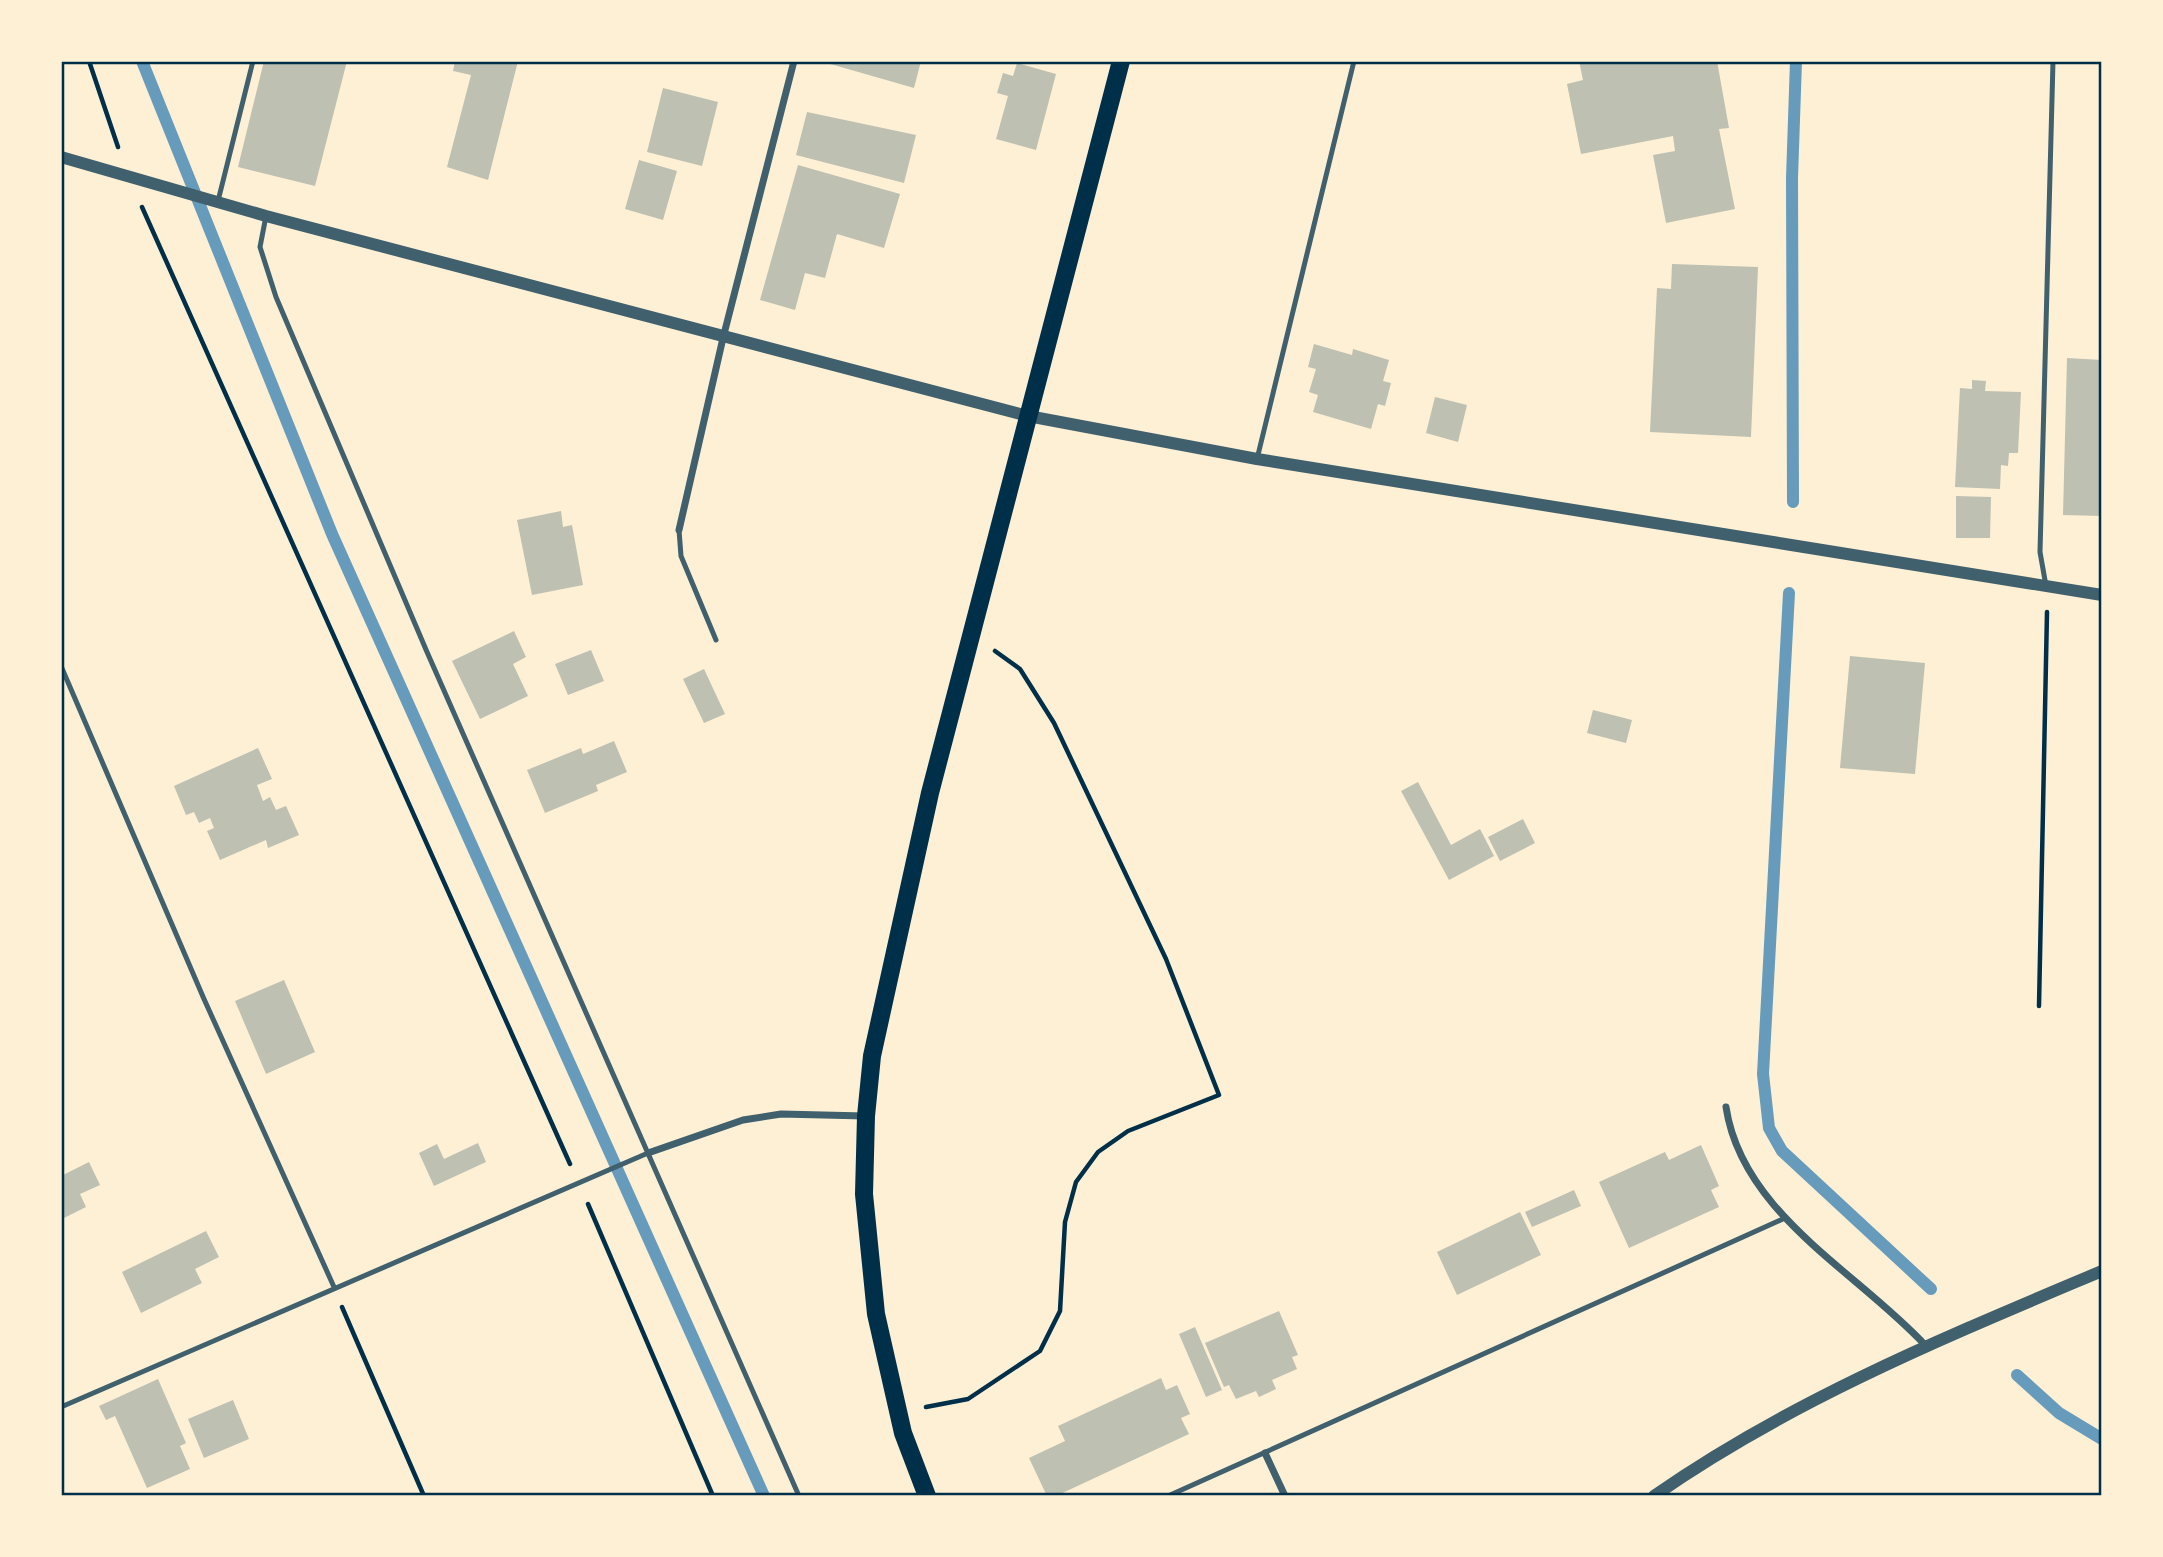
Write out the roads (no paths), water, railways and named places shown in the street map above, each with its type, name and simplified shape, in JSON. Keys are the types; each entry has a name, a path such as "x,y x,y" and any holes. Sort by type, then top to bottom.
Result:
{"main road":[{"path":"927,1496 896,1406 876,1314 864,1194 866,1116 872,1056 930,793 1121,61"}],"street":[{"path":"679,530 723,338 794,61"},
{"path":"61,157 266,216 1028,416 1257,459 2102,594"},
{"path":"1726,1107 1730,1134 1743,1163 1785,1218 1899,1317 1926,1346"},
{"path":"648,1153 743,1120 781,1114 866,1116"},
{"path":"1654,1496 1706,1461 1834,1391 1926,1346 2102,1271"},
{"path":"1265,1453 1286,1496"}],"lane":[{"path":"218,201 253,61"},
{"path":"1257,459 1354,61"},
{"path":"2046,586 2040,552 2053,61"},
{"path":"266,216 260,247 276,297 432,665 799,1496"},
{"path":"679,530 681,556 716,640"},
{"path":"61,666 204,999 334,1287"},
{"path":"61,1408 334,1287 648,1153"},
{"path":"1168,1496 1785,1218"}],"waterway":[{"path":"142,61 332,534 764,1496"},
{"path":"1793,502 1792,178 1796,61"},
{"path":"1789,593 1763,1074 1769,1128 1782,1151 1931,1289"},
{"path":"2017,1375 2059,1413 2102,1439"}]}
